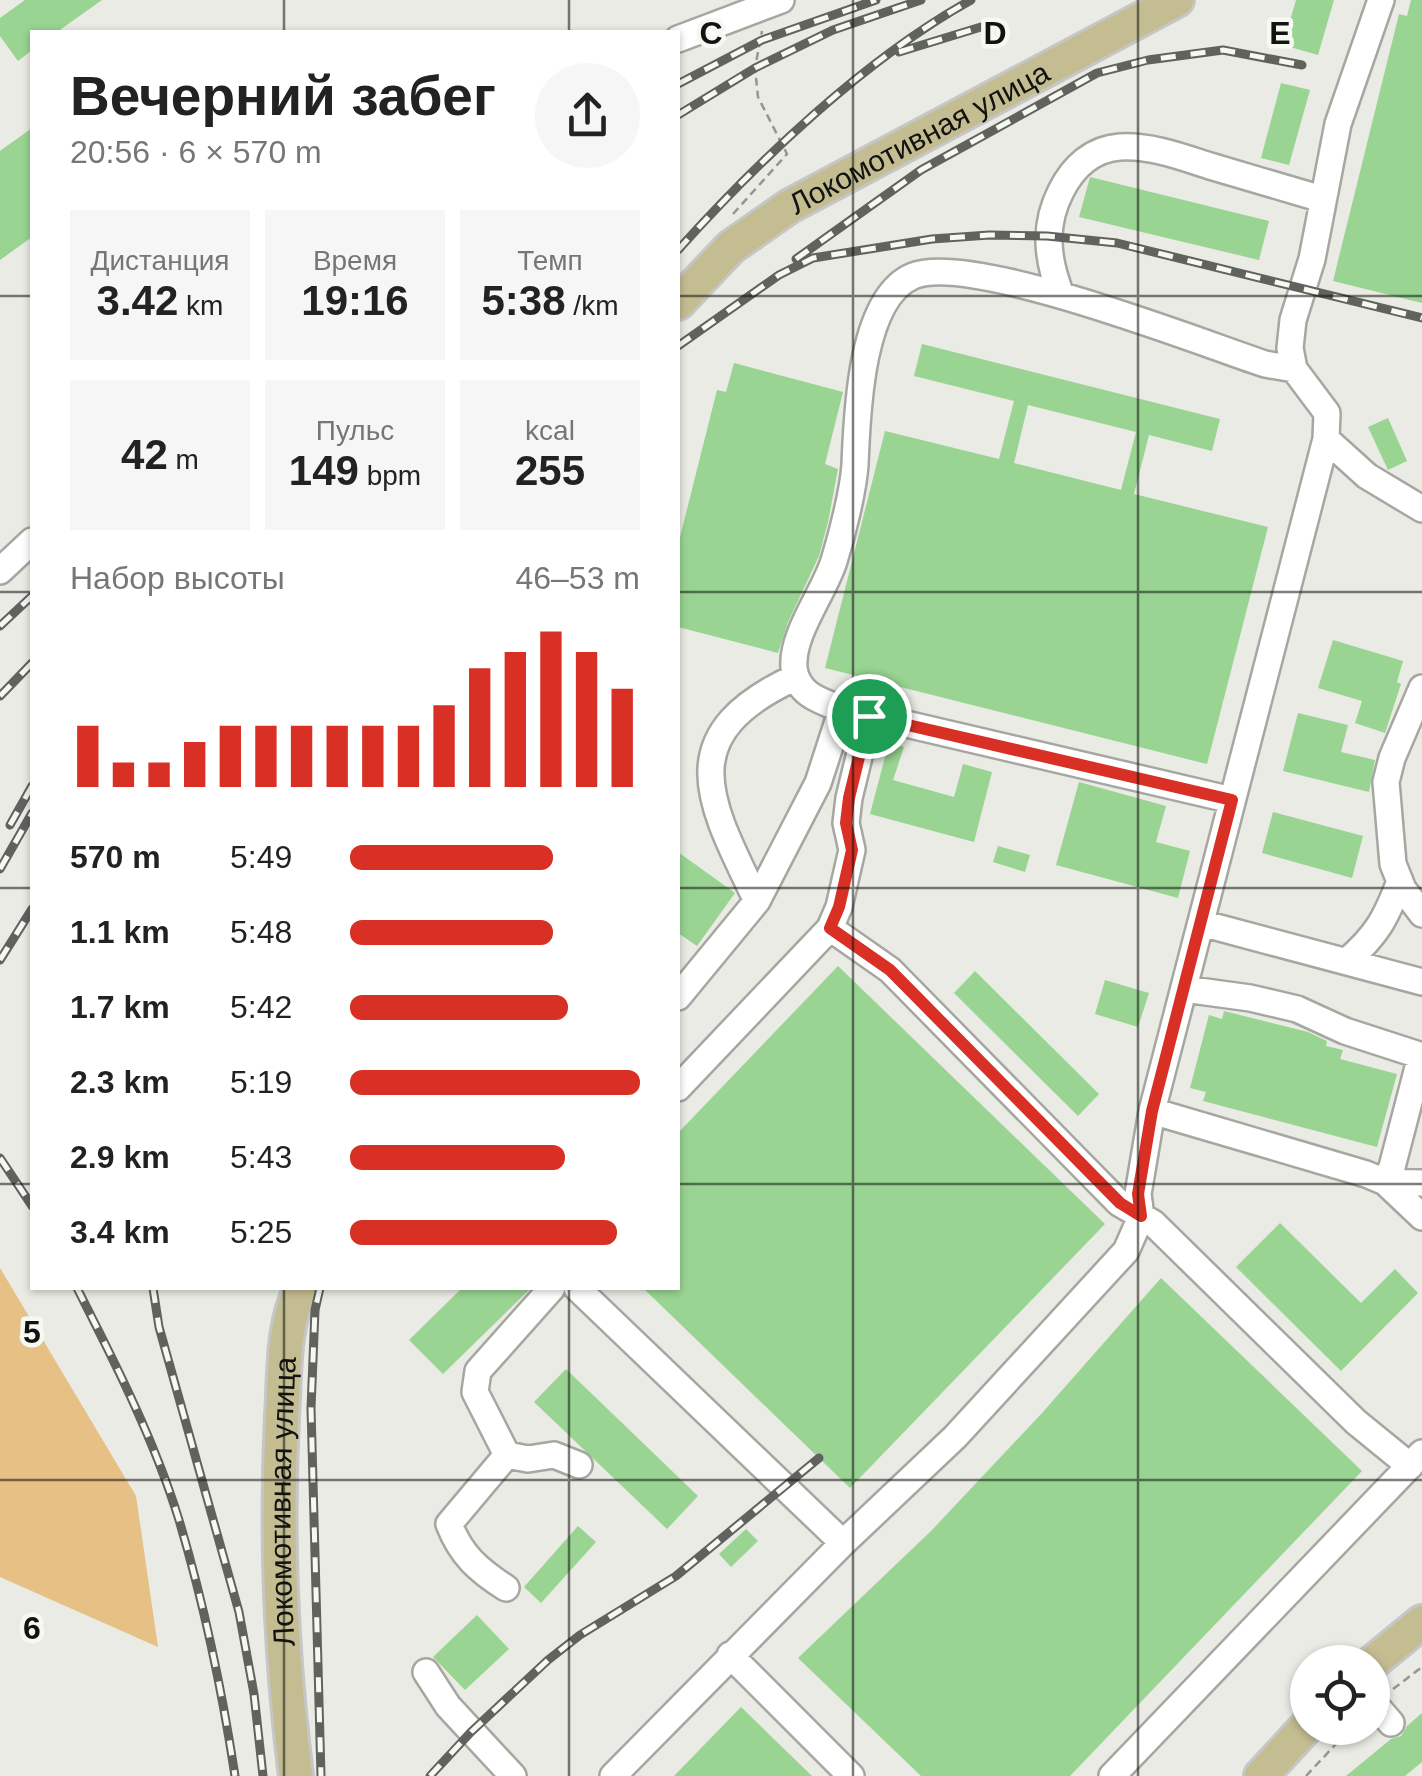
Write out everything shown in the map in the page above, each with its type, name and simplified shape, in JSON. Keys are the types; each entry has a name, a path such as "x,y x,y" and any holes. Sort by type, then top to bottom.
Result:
{"main road":[{"name":"Локомотивная улица","path":"680,300 731,247 790,206 1177,0"},
{"name":"Локомотивная улица","path":"296,1776 284,1678 278,1501 286,1330 300,1290"},
{"path":"1390,1648 1422,1622"},
{"path":"1262,1776 1290,1745"}],"street":[{"path":"613,1776 843,1543 955,1438 1126,1251 1141,1216 1138,1194 1152,1111 1326,439 1327,414 1294,369 1290,348 1293,320 1312,258 1338,124 1381,0"},
{"path":"680,38 771,4"},
{"path":"1060,295 1047,236 1058,195 1070,173 1088,156 1118,147 1162,151 1322,199"},
{"path":"1232,800 842,709 814,700 798,684 793,664 834,563 854,468 860,384 871,334 901,283 916,274 936,271 984,277 1060,295 1264,364 1294,369"},
{"path":"1326,439 1367,476 1422,509"},
{"path":"0,571 30,543"},
{"path":"756,900 716,808 710,781 711,754 718,734 739,712 766,690 796,676"},
{"path":"1422,688 1386,782 1393,864 1422,914"},
{"path":"683,981 756,900 818,783 842,709"},
{"path":"680,1086 830,928 852,850 846,823 849,798 869,716"},
{"path":"1347,961 1384,922 1400,881"},
{"path":"1200,923 1422,982"},
{"path":"830,928 890,970 1120,1203 1152,1223 1356,1422 1416,1460 1112,1776"},
{"path":"1184,988 1298,1010 1345,1032 1422,1056 1385,1182"},
{"path":"1152,1111 1366,1174 1385,1182 1422,1217"},
{"path":"1385,1182 1422,1183"},
{"path":"550,1290 478,1371 475,1392 507,1454 528,1459 554,1455 579,1465"},
{"path":"580,1290 843,1543"},
{"path":"506,1588 477,1569 457,1546 448,1524 507,1454"},
{"path":"730,1655 851,1776"},
{"path":"426,1672 448,1706 514,1776"}],"path":[{"path":"729,218 788,154 758,96 755,68 771,4"},
{"path":"1390,1698 1422,1667"},
{"path":"1306,1776 1336,1745"}],"shaded area":[{"path":"0,1268 136,1496 158,1647 0,1577"}],"building":[{"path":"25,0 102,0 60,30 30,30 30,52 18,61 0,36 0,18"},
{"path":"1296,0 1334,0 1318,55 1283,45"},
{"path":"1411,0 1422,0 1422,303 1333,281 1399,14 1407,16"},
{"path":"1281,83 1310,90 1289,165 1261,158"},
{"path":"30,129 30,238 0,260 0,151"},
{"path":"1090,177 1269,221 1259,260 1079,217"},
{"path":"922,344 1220,419 1212,451 1149,435 1134,494 1268,527 1207,764 825,668 885,431 999,459 1014,401 914,376","holes":["1028,405 1136,432 1121,490 1014,463"]},
{"path":"734,363 843,392 825,464 838,469 828,522 819,556 778,653 680,628 680,537 717,390 726,392"},
{"path":"1388,418 1407,461 1388,470 1368,427"},
{"path":"1333,640 1403,661 1397,682 1401,684 1385,733 1355,723 1362,701 1318,688"},
{"path":"1298,713 1348,725 1341,752 1375,760 1369,792 1283,771"},
{"path":"889,742 904,747 893,780 954,797 963,764 992,772 974,842 870,814"},
{"path":"1079,782 1166,806 1156,842 1190,851 1178,898 1056,865"},
{"path":"1273,812 1363,836 1352,878 1262,853"},
{"path":"998,846 1030,855 1025,872 993,862"},
{"path":"680,853 735,893 697,946 680,934"},
{"path":"838,966 1105,1224 850,1488 645,1290 680,1290 680,1131"},
{"path":"975,971 1099,1094 1078,1116 954,993"},
{"path":"1105,980 1149,993 1138,1027 1095,1014"},
{"path":"1224,1011 1308,1032 1327,1041 1326,1046 1343,1050 1340,1059 1397,1074 1377,1147 1203,1101 1206,1092 1190,1088 1209,1015 1222,1019"},
{"path":"1280,1223 1361,1303 1395,1269 1418,1293 1341,1371 1236,1267"},
{"path":"1161,1278 1362,1471 1070,1776 921,1776 798,1658 932,1530"},
{"path":"460,1290 529,1290 443,1374 409,1340"},
{"path":"566,1369 698,1496 667,1529 534,1402"},
{"path":"578,1526 596,1542 541,1603 524,1587"},
{"path":"746,1529 758,1541 731,1567 719,1554"},
{"path":"477,1615 509,1649 465,1690 433,1657"},
{"path":"741,1707 812,1776 674,1776"},
{"path":"1422,1713 1422,1762 1405,1776 1346,1776 1384,1745 1390,1745 1391,1739 1401,1736"}],"railway":[{"path":"680,83 762,40 876,0"},
{"path":"680,114 755,68 833,30 921,0"},
{"path":"680,248 815,113 892,51 971,0"},
{"path":"899,52 981,27"},
{"path":"796,259 921,170 1097,73 1148,60 1223,50 1302,65"},
{"path":"680,345 779,275 813,258 932,239 989,235 1117,243 1422,318"},
{"path":"0,626 30,598"},
{"path":"0,696 30,665"},
{"path":"10,825 30,790"},
{"path":"0,869 30,816"},
{"path":"0,960 30,912"},
{"path":"0,1158 30,1203"},
{"path":"78,1290 146,1431 179,1520 212,1647 235,1776"},
{"path":"153,1290 159,1327 239,1612 263,1776"},
{"path":"320,1290 315,1310 311,1408 321,1776"},
{"path":"430,1776 548,1660 580,1635 676,1576 819,1458"}],"route":[{"path":"869,716 1232,800 1152,1111 1138,1194 1141,1216 1120,1203 890,970 830,928 852,850 846,823 849,798 869,716"}]}
